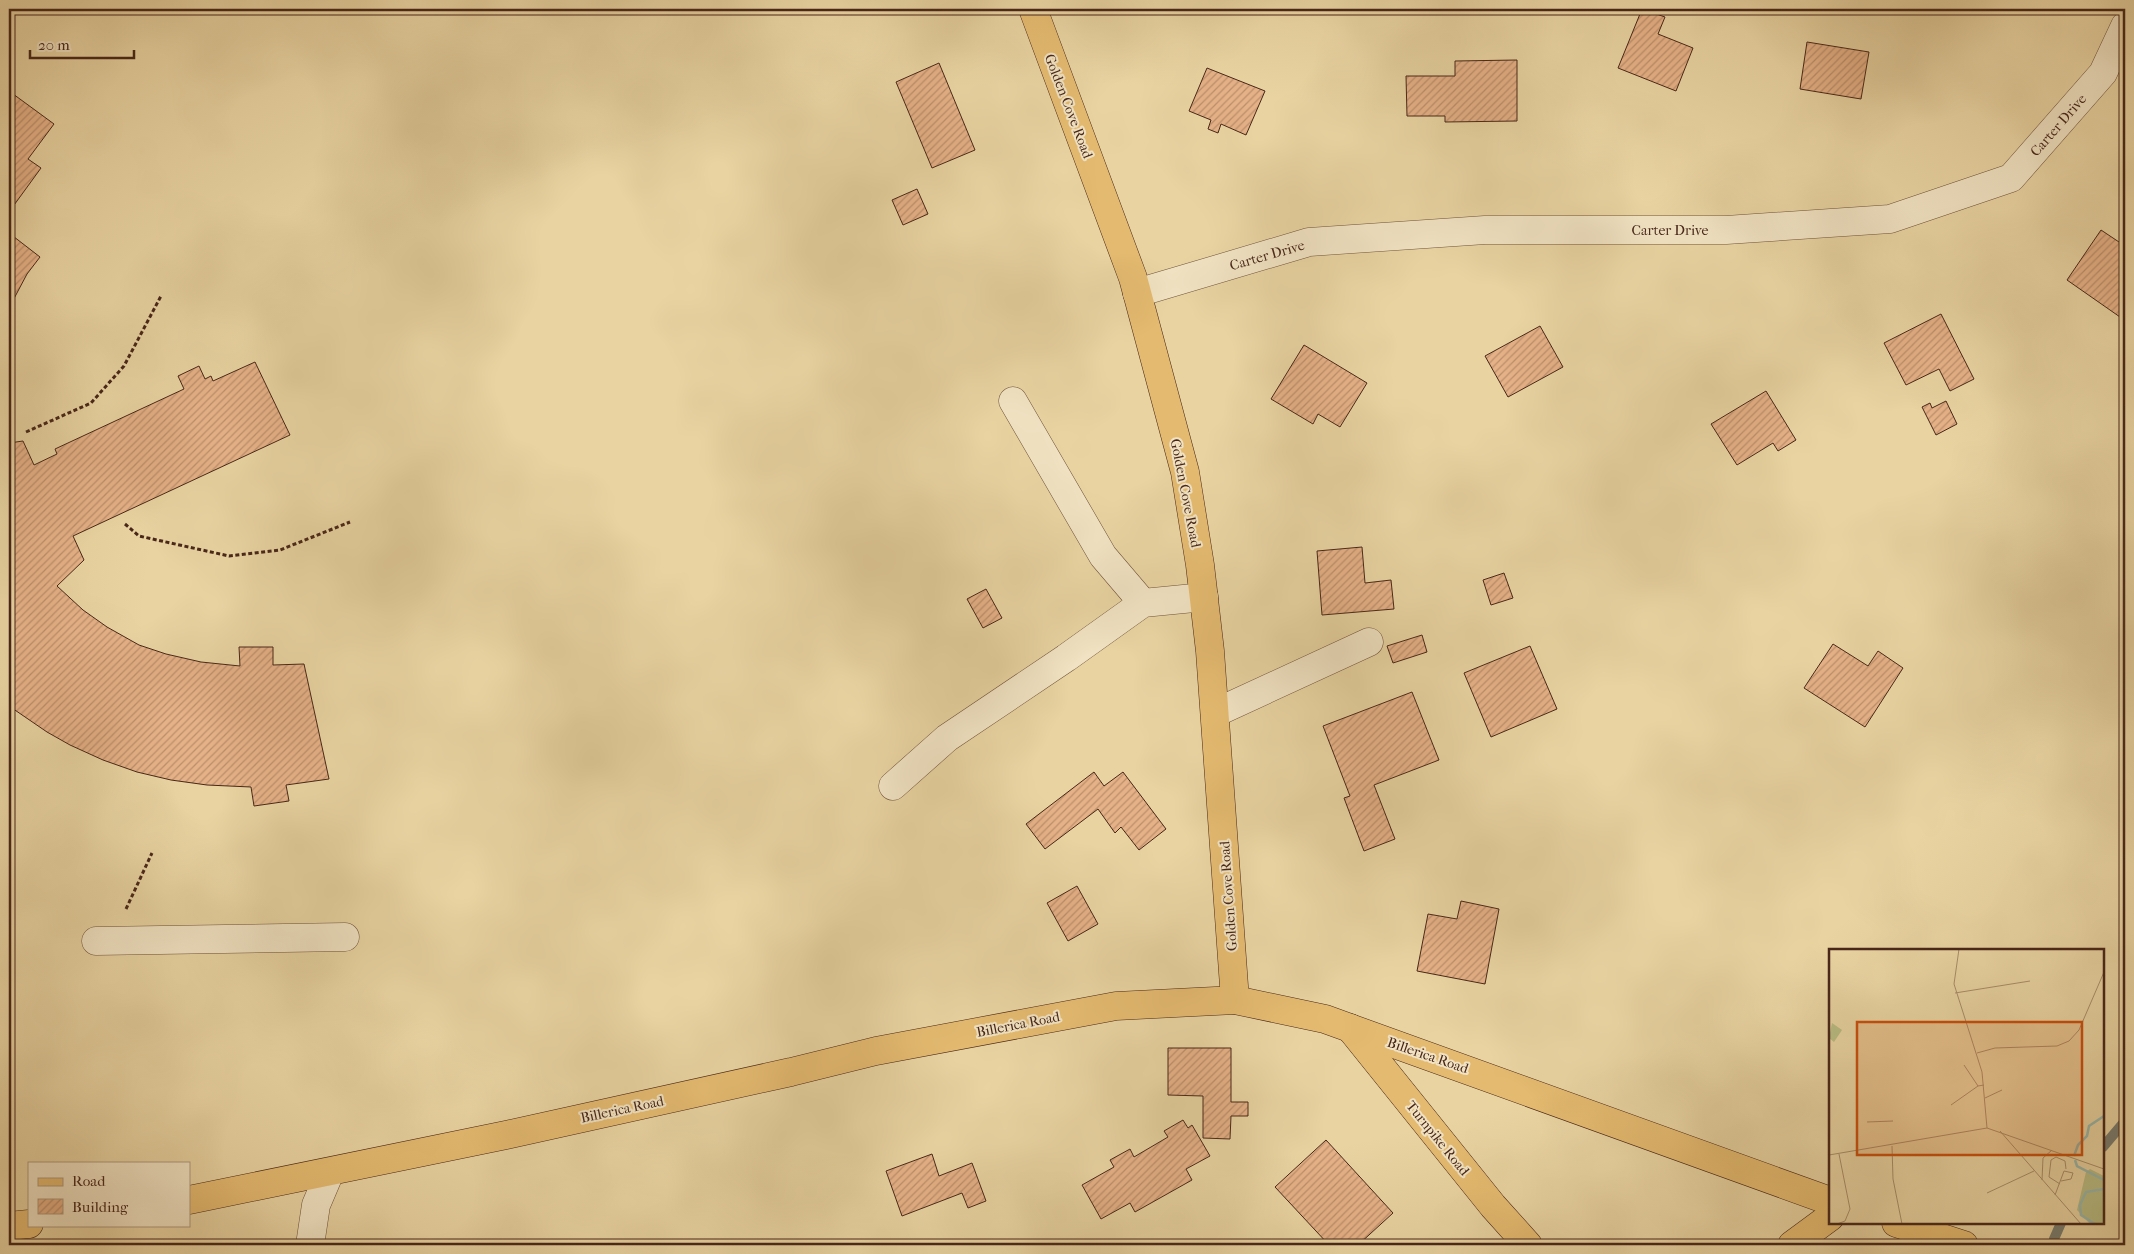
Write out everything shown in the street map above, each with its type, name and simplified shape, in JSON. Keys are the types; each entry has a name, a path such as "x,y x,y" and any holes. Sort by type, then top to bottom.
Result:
{"main road":[{"name":"Golden Cove Road","path":"1033,9 1130,268 1185,472 1204,596 1210,652 1235,1000"},
{"name":"Billerica Road","path":"190,1200 330,1172 791,1072 876,1051 1116,1006 1235,1000 1325,1019 1829,1201"},
{"name":"Turnpike Road","path":"1350,1028 1493,1206 1528,1245"},
{"path":"1792,1245 1829,1219"},
{"path":"9,1226 28,1224"},
{"path":"1899,1224 1964,1245"}],"street":[{"name":"Carter Drive","path":"1137,293 1309,242 1485,230 1726,230 1890,219 2011,178 2103,73 2125,26"},
{"path":"1013,401 1103,556 1143,604"},
{"path":"893,786 947,738 1143,604 1204,596"},
{"path":"1215,713 1368,642"},
{"path":"96,941 345,937"},
{"path":"310,1245 316,1205 330,1172"}],"path":[{"path":"26,432 90,403 124,366 161,296"},
{"path":"125,524 139,536 229,556 280,550 350,522"},
{"path":"123,916 152,853"}],"building":[{"path":"1642,9 1665,17 1658,34 1693,48 1676,91 1618,68"},
{"path":"1807,42 1869,52 1861,99 1800,89"},
{"path":"1517,60 1517,121 1445,122 1445,116 1407,116 1406,76 1455,76 1455,61"},
{"path":"939,63 975,150 932,168 896,82"},
{"path":"1207,68 1265,91 1246,135 1221,124 1218,133 1208,129 1211,120 1189,111"},
{"path":"9,91 54,124 28,159 41,168 9,212"},
{"path":"917,189 928,214 903,225 892,200"},
{"path":"2101,230 2125,246 2125,309 2120,317 2067,280"},
{"path":"9,233 40,257 27,274 9,308"},
{"path":"1941,314 1974,379 1950,391 1939,369 1906,385 1884,343"},
{"path":"1540,326 1563,367 1508,397 1485,356"},
{"path":"1304,345 1367,383 1340,427 1318,414 1313,424 1271,399"},
{"path":"255,362 290,435 73,536 84,560 57,586 83,610 107,627 139,645 166,654 201,662 240,666 239,647 273,647 273,665 304,664 329,779 286,785 289,801 254,806 251,787 207,785 171,780 137,772 103,760 70,745 9,706 9,443 23,441 34,465 57,454 55,449 184,389 178,376 199,366 205,379 211,376 213,381"},
{"path":"1766,391 1796,440 1778,451 1773,443 1737,465 1711,424"},
{"path":"1946,401 1957,424 1936,435 1922,407 1930,403 1932,408"},
{"path":"1362,547 1365,583 1391,580 1394,609 1322,615 1317,551"},
{"path":"1504,573 1513,598 1491,605 1483,580"},
{"path":"986,589 1002,618 983,628 967,599"},
{"path":"1422,635 1427,652 1393,663 1387,646"},
{"path":"1833,644 1868,666 1878,651 1903,668 1865,727 1804,688"},
{"path":"1530,646 1557,709 1491,737 1464,673"},
{"path":"1412,692 1439,760 1374,785 1395,839 1364,851 1344,798 1350,796 1323,726"},
{"path":"1094,772 1104,786 1123,772 1166,829 1139,850 1121,827 1115,833 1098,809 1045,849 1026,824"},
{"path":"1077,886 1098,924 1068,941 1047,903"},
{"path":"1461,901 1499,909 1485,984 1417,971 1428,914 1457,919"},
{"path":"1168,1048 1231,1048 1231,1102 1248,1102 1248,1116 1231,1116 1230,1139 1203,1138 1203,1096 1168,1095"},
{"path":"1183,1120 1188,1128 1192,1125 1210,1156 1186,1169 1192,1180 1135,1212 1130,1203 1101,1219 1082,1185 1114,1167 1110,1160 1130,1149 1134,1157 1168,1137 1164,1131"},
{"path":"1326,1140 1393,1213 1358,1245 1329,1245 1275,1187"},
{"path":"932,1154 939,1176 972,1163 986,1201 968,1208 962,1193 902,1216 886,1171"}],"waterway":[{"path":"2104,1146 2125,1121"},
{"path":"2054,1245 2054,1239 2061,1224"}]}
